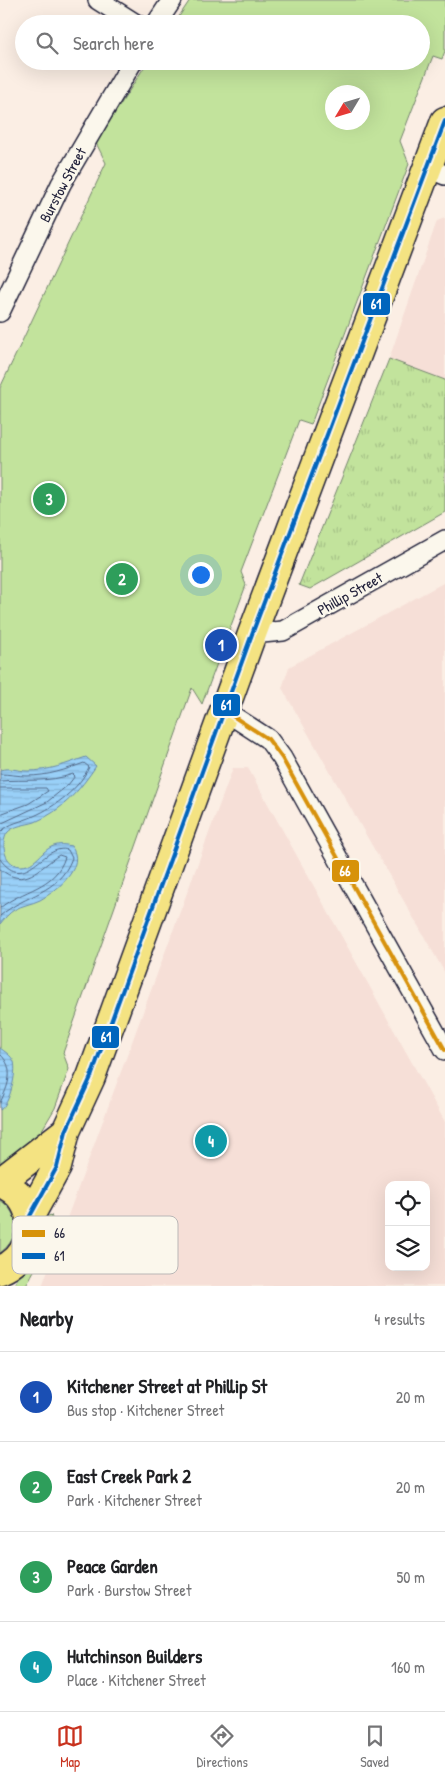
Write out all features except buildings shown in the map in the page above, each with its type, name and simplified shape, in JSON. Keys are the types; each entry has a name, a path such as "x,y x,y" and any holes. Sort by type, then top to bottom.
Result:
{"main road":[{"path":"30,1216 57,1167 66,1131 91,1077 252,634 436,171 445,120"},
{"path":"30,1216 19,1196 0,1182 66,1131"},
{"path":"1,1275 12,1264"}],"street":[{"path":"98,0 122,15"},
{"path":"162,15 172,0"},
{"name":"Burstow Street","path":"0,312 61,184 128,70"},
{"name":"Phillip Street","path":"252,634 283,631 445,540"},
{"path":"225,711 268,739 282,758 445,1050"}],"shaded area":[{"path":"445,218 445,380 389,359 437,221"},
{"path":"445,582 445,973 282,688 289,667"},
{"path":"233,768 248,768 445,1122 445,1286 42,1286 46,1274 178,1274 178,1216 68,1216"}],"green space":[{"path":"190,0 445,0 445,51 442,59 433,56 430,64 430,15 180,15"},
{"path":"142,70 428,70 400,141 409,164 311,424 299,420 241,572 246,585 202,704 192,688 63,1053 69,1069 55,1108 39,1135 0,1167 0,388 106,163 96,143"},
{"path":"389,359 445,380 445,512 310,589 299,585"},
{"path":"0,1200 14,1216 12,1216 12,1238 7,1247 0,1253"},
{"path":"20,1274 32,1274 26,1286 13,1286"}],"water":[{"path":"86,757 96,766 70,799 45,817 10,830 4,843 5,854 8,859 11,863 21,866 33,862 54,846 71,846 75,854 73,869 55,890 40,900 14,910 0,924 0,770 43,770"},
{"path":"0,1048 12,1058 15,1067 10,1095 4,1107 0,1110"}],"transit line":[{"name":"61","path":"30,1216 57,1167 66,1131 91,1077 252,634 445,121"},
{"name":"66","path":"225,711 268,739 282,758 445,1050"}],"place":[{"name":"Peace Garden","path":"49,499"},
{"name":"East Creek Park 2","path":"122,579"},
{"name":"Kitchener Street at Phillip St","path":"221,645"},
{"name":"Hutchinson Builders","path":"211,1141"}]}
